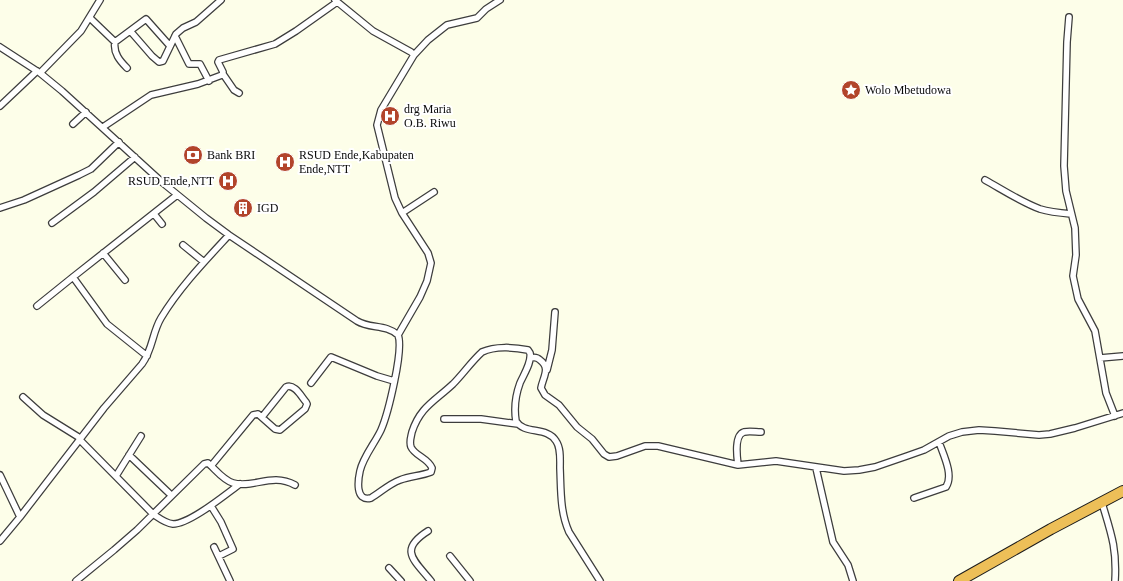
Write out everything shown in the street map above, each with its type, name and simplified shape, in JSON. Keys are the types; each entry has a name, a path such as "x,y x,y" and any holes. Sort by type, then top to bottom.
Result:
{"highway":[{"path":"959,581 1051,529 1123,491"}],"street":[{"path":"0,106 39,72 81,31 100,0"},
{"path":"130,32 152,56 159,62 163,61 174,36 183,28 196,22 221,0"},
{"path":"398,335 420,297 427,281 431,264 428,253 402,213 395,198 377,125 381,110 414,55 428,40 447,24 477,18 486,9 500,0"},
{"path":"239,93 234,90 223,74 218,62 219,60 275,44 296,31 336,1 373,31 414,55"},
{"path":"1069,17 1064,166 1066,191 1074,228 1076,252 1074,279 1078,298 1095,331 1106,393 1115,416"},
{"path":"90,18 115,42"},
{"path":"115,42 146,19 170,46"},
{"path":"174,36 188,63 200,64 209,81"},
{"path":"115,42 114,46 118,58 127,68"},
{"path":"0,48 39,72 103,127 177,195 229,235 362,324 388,328 398,335 400,343 394,381 381,430 361,469 359,491 363,498 367,500 399,480 431,472 432,468 430,463 414,451 411,446 410,441 416,421 428,405 453,384 482,352 503,348 524,349 530,352 531,358 520,384 518,393 516,417 518,424"},
{"path":"103,127 151,95 209,81 223,74"},
{"path":"73,124 86,112"},
{"path":"0,208 24,200 79,176 91,169 119,142"},
{"path":"52,223 94,192 135,157"},
{"path":"985,180 1040,208 1071,214"},
{"path":"402,213 434,192"},
{"path":"38,306 177,195"},
{"path":"154,214 162,224"},
{"path":"0,541 80,438 148,356 155,331 162,317 204,262 229,235"},
{"path":"183,245 204,262"},
{"path":"103,253 125,280"},
{"path":"73,277 107,324 148,356"},
{"path":"555,312 552,350 541,388 545,396 559,405 577,427 592,439 604,454 609,457 617,456 645,446 658,446 738,465 776,461 816,468 844,471 859,470 875,467 924,450 962,432 979,430 1039,435 1050,434 1123,413"},
{"path":"1100,358 1123,356"},
{"path":"311,383 330,357 377,376 394,381"},
{"path":"531,358 534,357 541,360 547,370"},
{"path":"211,466 253,414 258,414 276,429 280,430 305,409 307,404 292,386 288,386 262,417"},
{"path":"23,397 43,415 80,438 153,514 167,522 176,523 192,517 211,506 240,484"},
{"path":"444,418 518,424 523,428 551,435 557,442 560,453 562,505 566,525 600,581"},
{"path":"738,465 738,438 744,432 761,432"},
{"path":"116,476 141,436"},
{"path":"914,498 946,487 948,484 948,471 939,442"},
{"path":"129,455 171,495"},
{"path":"76,581 114,550 204,464 208,463 232,483 240,484 272,480 289,482 295,485"},
{"path":"816,468 833,542 848,565 854,581"},
{"path":"0,475 20,517"},
{"path":"1102,503 1114,543 1116,560 1115,581"},
{"path":"211,506 221,522 233,549 219,556"},
{"path":"428,530 413,543 411,555 431,581"},
{"path":"214,547 230,581"},
{"path":"450,556 470,581"},
{"path":"389,568 401,581"}],"place":[{"name":"Wolo Mbetudowa","path":"851,90"},
{"name":"drg Maria O.B. Riwu","path":"390,116"},
{"name":"Bank BRI","path":"193,155"},
{"name":"RSUD Ende,Kabupaten Ende,NTT","path":"285,162"},
{"name":"RSUD Ende,NTT","path":"228,181"},
{"name":"IGD","path":"243,208"}]}
